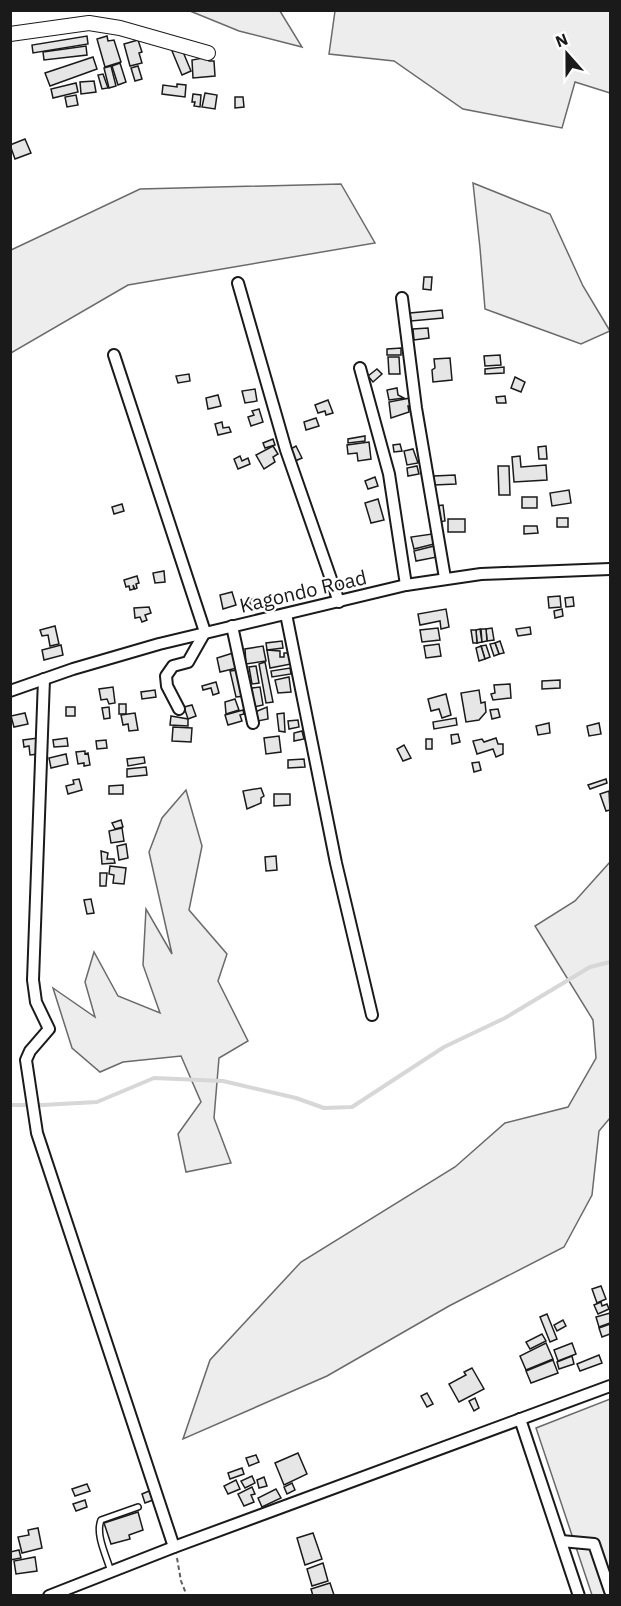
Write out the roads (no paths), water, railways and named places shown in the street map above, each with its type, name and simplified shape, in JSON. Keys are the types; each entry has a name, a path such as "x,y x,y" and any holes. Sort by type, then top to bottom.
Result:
{"street":[{"path":"10,34 89,23 120,28 208,53"},
{"path":"238,283 286,450 339,602"},
{"path":"402,298 416,408 445,578"},
{"path":"114,355 205,632 188,662 173,666 166,676 167,686 179,709"},
{"path":"360,368 388,474 406,585"},
{"name":"Kagondo Road","path":"10,691 101,660 205,632 406,585 481,573 610,569"},
{"path":"286,614 336,863 372,1015"},
{"path":"232,626 253,723"},
{"path":"44,679 33,980 36,1002 49,1029 30,1051 26,1060 37,1133 174,1546"},
{"path":"49,1596 174,1546 610,1386"},
{"path":"520,1419 579,1596"},
{"path":"561,1541 594,1544 610,1591"}],"lane":[{"path":"111,1572 99,1534 101,1520 138,1507"}],"waterway":[{"path":"10,1105 97,1102 154,1078 223,1081 296,1098 324,1108 352,1107 444,1047 505,1018 590,967 610,962"}]}
